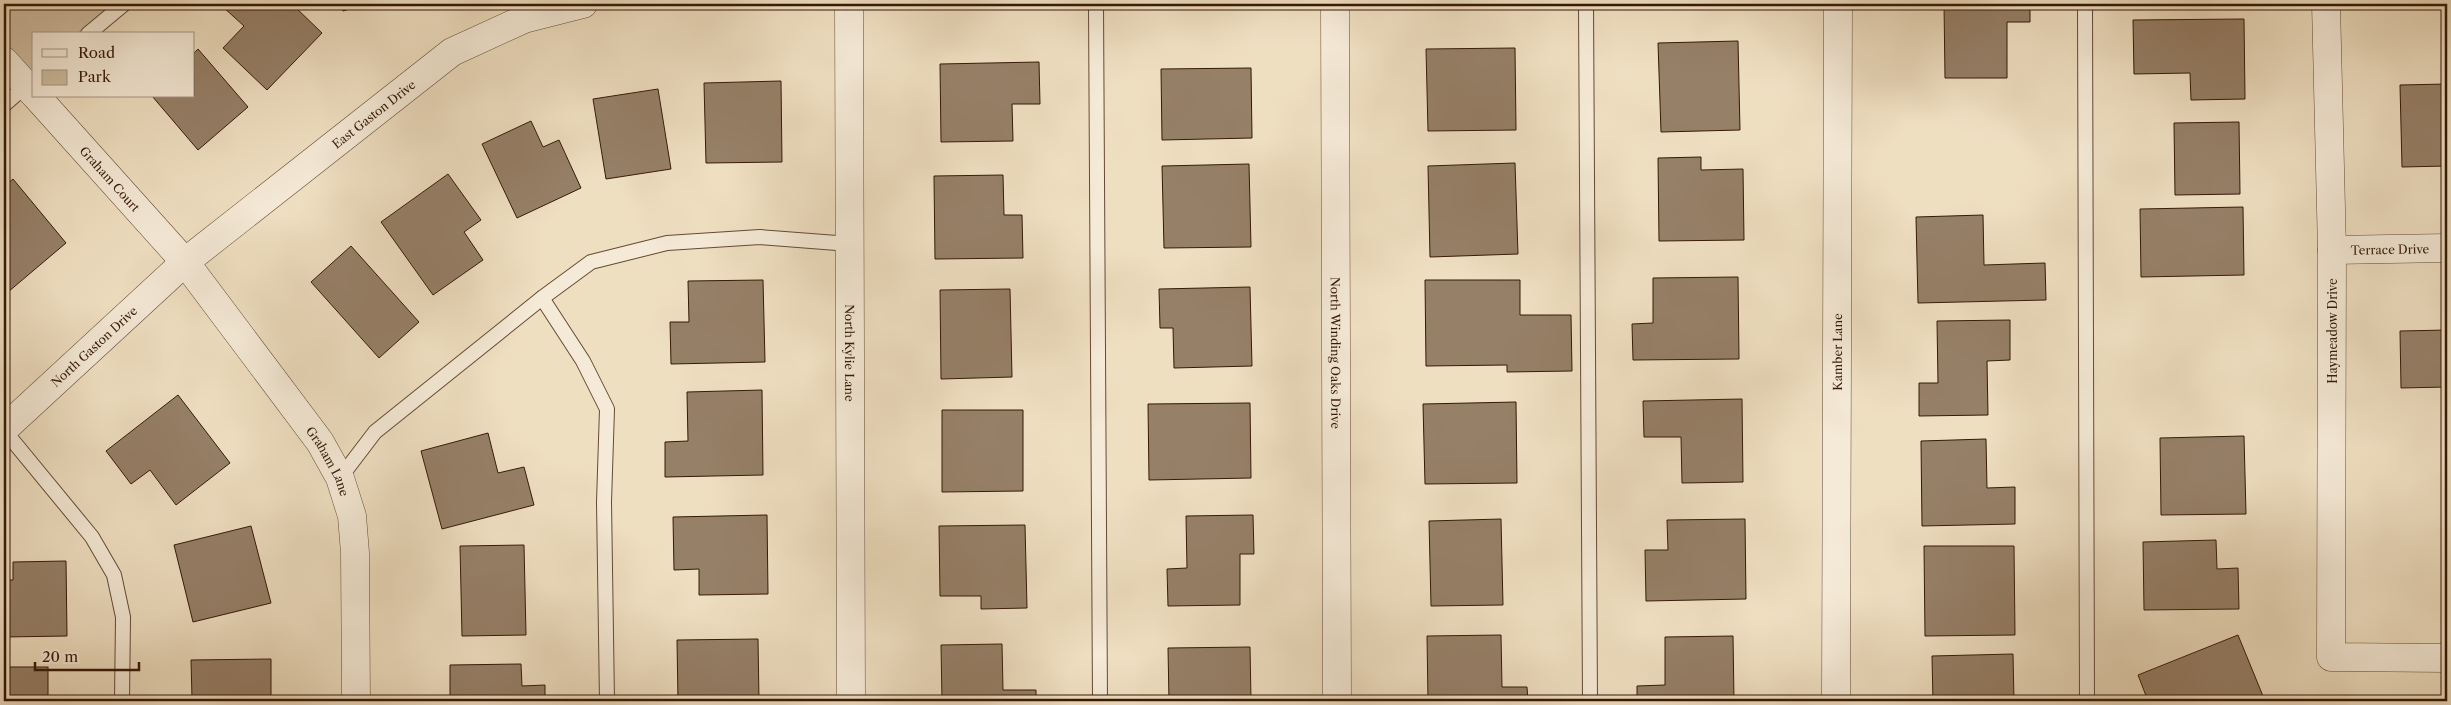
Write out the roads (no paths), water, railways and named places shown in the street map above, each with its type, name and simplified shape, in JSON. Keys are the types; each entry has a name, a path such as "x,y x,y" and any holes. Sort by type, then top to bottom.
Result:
{"street":[{"name":"East Gaston Drive","path":"185,262 452,52 524,19 583,4"},
{"name":"North Kylie Lane","path":"849,4 851,701"},
{"name":"North Winding Oaks Drive","path":"1335,4 1338,701"},
{"name":"Kamber Lane","path":"1836,701 1838,4"},
{"name":"Haymeadow Drive","path":"2326,4 2332,250 2331,657 2447,658"},
{"name":"Graham Court","path":"4,61 32,89"},
{"name":"Graham Court","path":"40,98 185,262"},
{"name":"Terrace Drive","path":"2332,250 2447,248"},
{"name":"North Gaston Drive","path":"4,430 185,262"},
{"name":"Graham Lane","path":"185,262 320,442 340,478 352,516 355,553 356,701"}],"lane":[{"path":"90,32 124,4"},
{"path":"1096,4 1100,701"},
{"path":"1586,4 1590,701"},
{"path":"2085,4 2087,701"},
{"path":"4,104 32,89"},
{"path":"340,478 375,432 542,298 590,262 666,242 760,237 850,244"},
{"path":"542,298 583,361 607,409 604,502 607,701"},
{"path":"4,430 92,537 114,575 123,618 122,701"}]}
